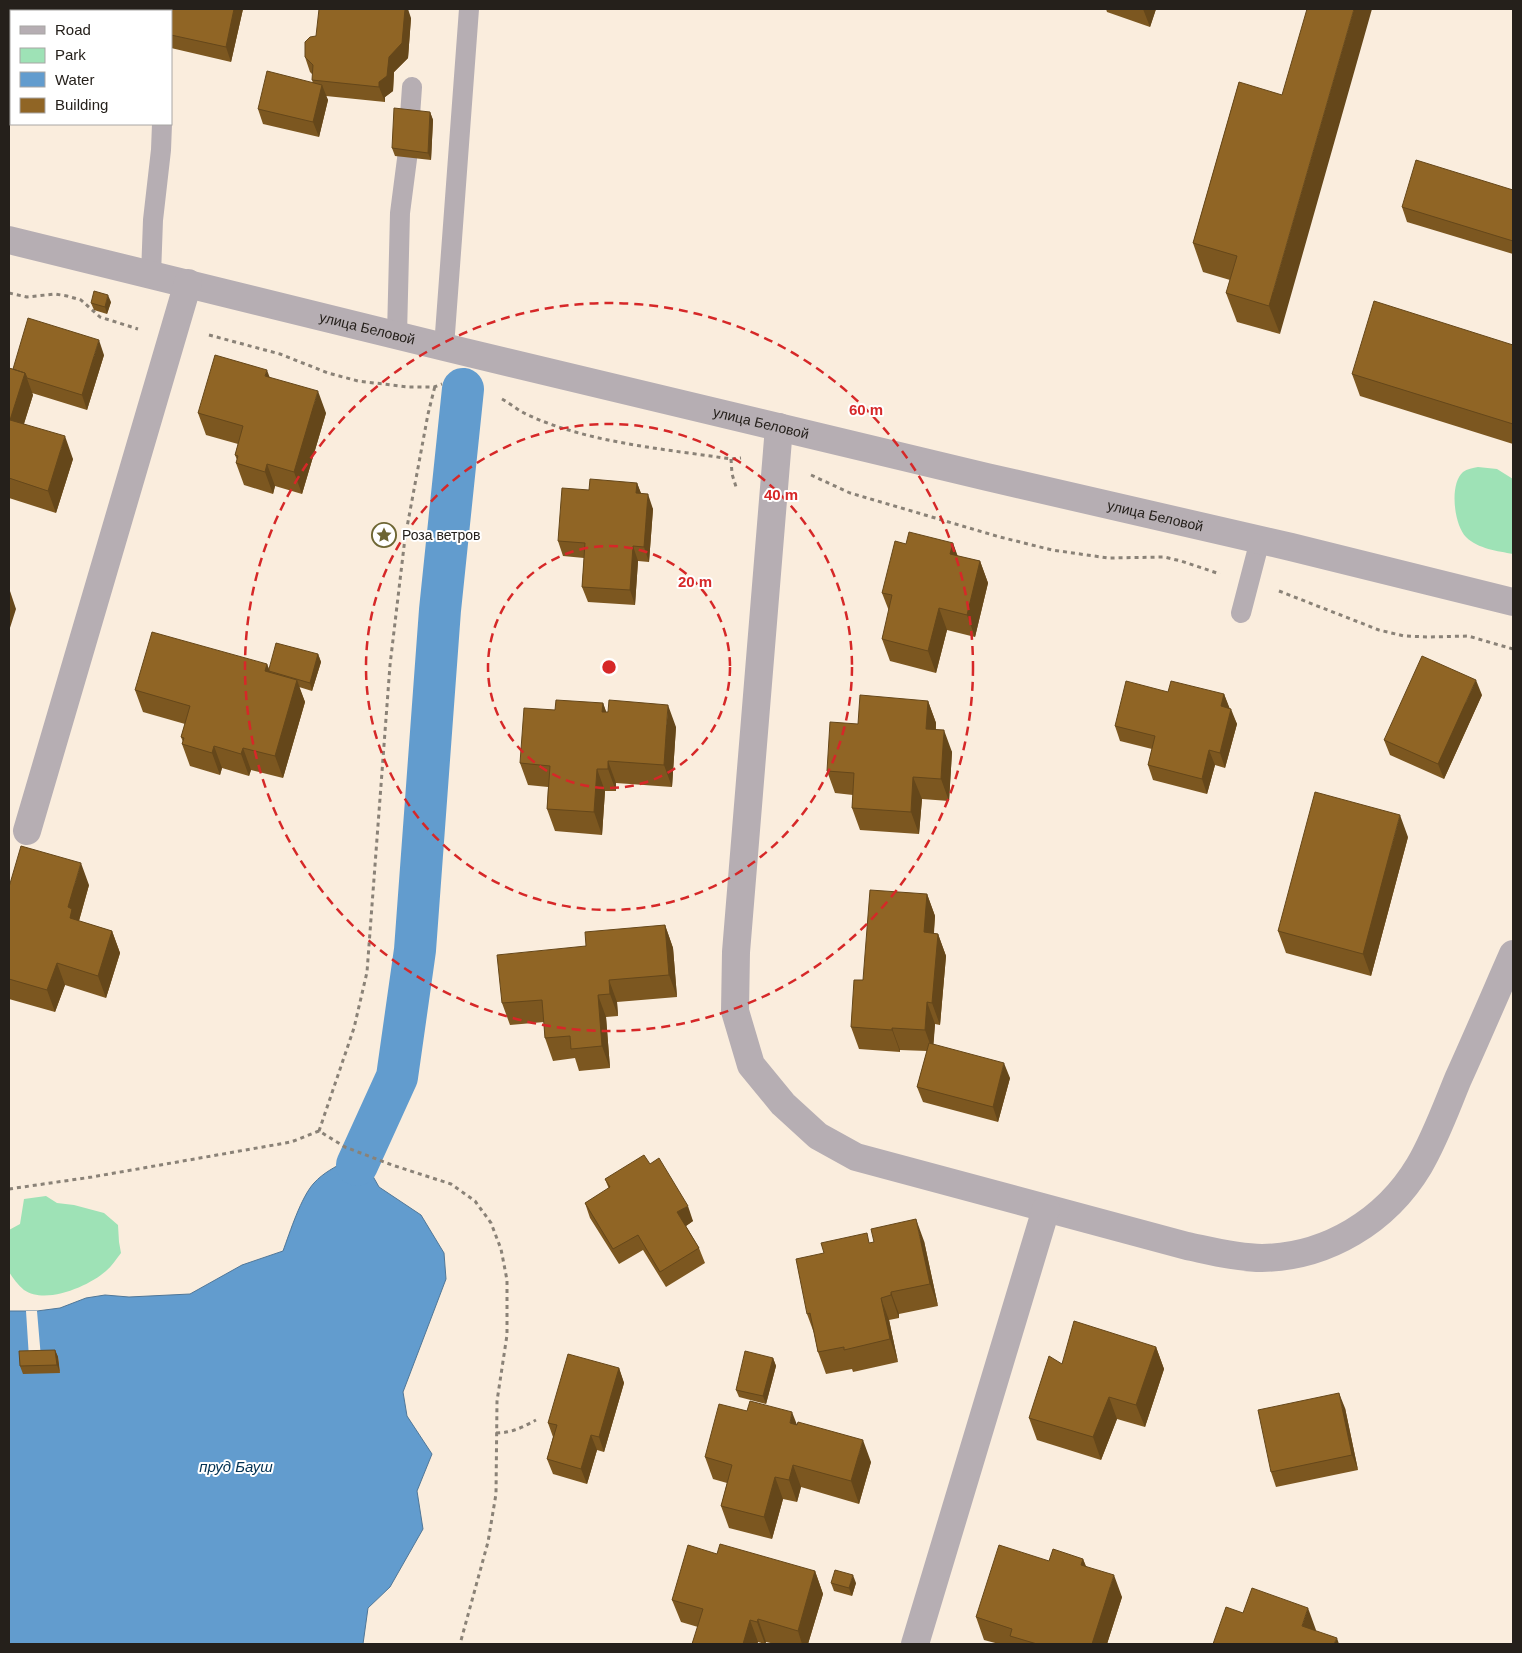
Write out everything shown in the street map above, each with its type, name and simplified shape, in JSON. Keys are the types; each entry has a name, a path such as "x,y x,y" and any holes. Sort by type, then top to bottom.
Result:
{"street":[{"name":"улица Беловой","path":"9,240 397,336 1260,540 1513,602"},
{"path":"26,831 188,283"},
{"path":"779,427 736,952 735,1011 751,1065 782,1104 818,1136 856,1157 1187,1246 1262,1258 1302,1254 1334,1242 1367,1224 1398,1196 1419,1165 1513,954"},
{"path":"915,1644 1046,1209"}],"lane":[{"path":"444,347 469,9"},
{"path":"397,336 400,213 407,159 412,87"},
{"path":"151,275 153,220 162,125"},
{"path":"1241,614 1260,540"}],"path":[{"path":"9,1189 92,1177 291,1142 319,1131 354,1028 367,972 390,665 404,538 428,414 444,347"},
{"path":"319,1131 345,1147 392,1165 452,1184 475,1201 491,1223 501,1248 507,1280 507,1335 497,1401 496,1494 488,1542 460,1644"},
{"path":"496,1432 507,1432 536,1420"}],"green space":[{"path":"1478,467 1497,469 1513,479 1513,554 1488,549 1476,544 1466,537 1458,523 1455,504 1456,486 1463,472"},
{"path":"46,1196 57,1203 74,1205 104,1213 118,1225 121,1253 108,1269 98,1277 78,1288 55,1295 33,1294 24,1290 9,1272 9,1230 20,1224 24,1199"}],"water":[{"name":"пруд Бауш","path":"346,1161 370,1171 379,1187 421,1215 444,1253 446,1279 403,1392 407,1416 432,1454 417,1491 423,1529 390,1587 368,1608 363,1644 9,1644 9,1311 37,1311 60,1308 86,1298 105,1295 129,1297 190,1294 242,1265 283,1251 296,1215 309,1189 321,1176"}],"pier":[{"path":"26,1311 37,1311 41,1358 58,1357 60,1373 29,1358"}],"building":[{"path":"113,9 118,10 88,10"},
{"path":"234,9 226,47 172,35 172,10 160,10"},
{"path":"319,9 405,9 402,43 389,57 387,76 379,82 379,87 312,80 313,65 305,57 305,42 310,37 316,36"},
{"path":"1307,9 1354,9 1269,306 1226,293 1237,256 1193,243 1239,82 1282,95"},
{"path":"267,71 322,85 313,122 258,109"},
{"path":"394,108 430,112 428,153 392,148"},
{"path":"1416,160 1513,190 1513,241 1402,207"},
{"path":"94,291 108,295 105,307 91,303"},
{"path":"1374,301 1513,345 1513,424 1352,374"},
{"path":"28,318 99,340 82,395 27,378 25,373 13,369"},
{"path":"215,355 267,370 265,376 318,391 294,472 267,464 265,472 236,463 238,456 235,455 243,426 198,413"},
{"path":"9,368 25,373 10,420 65,436 48,491 9,478"},
{"path":"590,479 637,483 636,493 648,494 644,547 633,546 630,590 582,587 585,543 558,541 562,488 589,490"},
{"path":"909,532 953,543 950,554 980,561 967,615 939,608 928,651 882,639 892,595 882,593 895,541 906,544"},
{"path":"152,632 267,664 265,671 297,680 275,756 243,748 241,754 214,746 212,753 182,744 184,738 181,737 190,706 135,690"},
{"path":"276,643 318,654 310,683 269,671"},
{"path":"1422,656 1476,680 1438,764 1384,740"},
{"path":"1126,681 1168,692 1171,681 1224,694 1221,706 1231,709 1220,753 1209,750 1202,779 1148,765 1155,736 1115,726"},
{"path":"860,695 928,701 926,729 944,730 941,779 913,777 911,812 852,808 854,773 827,771 830,722 858,724"},
{"path":"556,700 603,703 602,712 608,712 609,700 668,705 664,765 608,761 608,769 597,769 594,812 547,809 550,766 520,763 524,708 555,710"},
{"path":"1315,792 1400,815 1363,954 1278,931"},
{"path":"21,846 81,863 68,907 72,909 70,918 112,931 98,976 57,963 47,990 9,979 9,887"},
{"path":"870,890 927,894 924,932 938,934 932,1003 927,1002 925,1030 851,1027 854,980 863,980"},
{"path":"665,925 669,975 609,980 610,994 598,995 602,1046 571,1049 570,1036 545,1038 542,1000 502,1003 497,955 586,946 585,932"},
{"path":"929,1043 1004,1063 993,1107 917,1087"},
{"path":"644,1155 650,1164 659,1158 688,1206 677,1212 699,1248 660,1272 638,1235 613,1249 585,1203 610,1187 605,1179"},
{"path":"916,1219 930,1284 891,1292 891,1295 881,1298 890,1339 844,1350 844,1347 818,1352 810,1313 807,1314 796,1259 824,1253 821,1243 867,1233 869,1243 874,1242 871,1229"},
{"path":"1074,1321 1156,1347 1136,1405 1109,1397 1093,1437 1029,1418 1049,1356 1062,1364"},
{"path":"55,1350 57,1365 20,1366 19,1351"},
{"path":"745,1351 773,1358 763,1396 736,1390"},
{"path":"568,1354 619,1368 599,1437 591,1435 581,1469 547,1459 557,1425 548,1423"},
{"path":"1339,1393 1352,1455 1271,1472 1258,1410"},
{"path":"750,1401 792,1412 790,1423 797,1425 798,1422 863,1440 851,1481 793,1465 789,1480 775,1477 764,1517 721,1506 732,1465 705,1457 719,1404 747,1411"},
{"path":"720,1544 815,1571 798,1631 758,1619 757,1622 750,1620 743,1644 692,1644 703,1609 672,1600 688,1545 717,1554"},
{"path":"999,1545 1049,1561 1053,1549 1083,1559 1081,1565 1114,1575 1092,1644 1037,1644 1010,1636 1012,1629 976,1617"},
{"path":"835,1570 853,1575 849,1588 831,1583"},
{"path":"1252,1588 1308,1608 1302,1626 1337,1638 1334,1644 1213,1644 1226,1607 1243,1613"}],"waterway":[{"path":"357,1165 397,1077 415,950 440,610 463,389"}],"place":[{"name":"Роза ветров","path":"384,535"}]}
